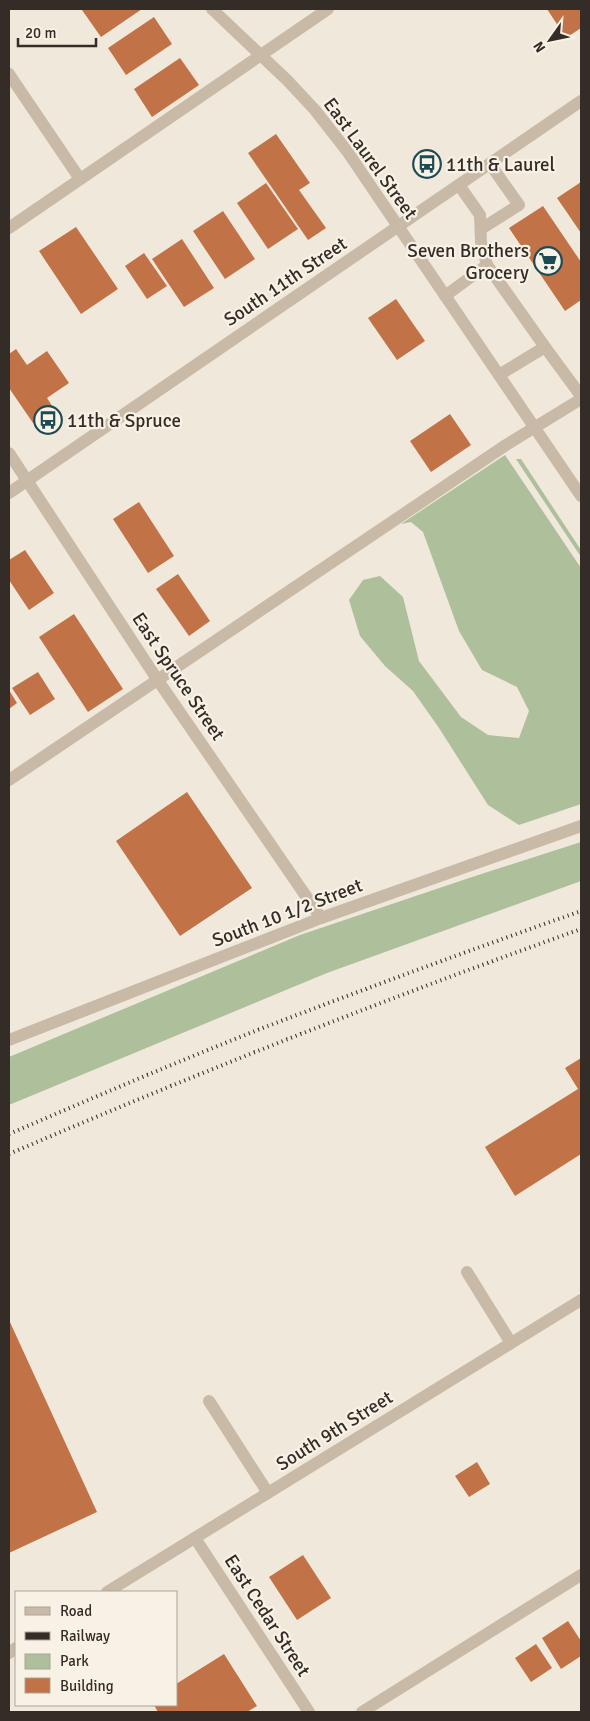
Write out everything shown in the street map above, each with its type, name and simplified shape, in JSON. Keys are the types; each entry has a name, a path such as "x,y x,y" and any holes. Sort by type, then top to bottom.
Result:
{"street":[{"name":"East Laurel Street","path":"212,9 286,80 320,117 347,151 581,496"},
{"path":"9,228 328,9"},
{"path":"9,74 80,179"},
{"name":"South 11th Street","path":"9,492 581,101"},
{"path":"481,229 519,205 490,164"},
{"path":"9,780 534,427 581,398 487,265 481,242 480,215 459,185"},
{"path":"445,296 487,265"},
{"path":"499,375 545,347"},
{"name":"East Spruce Street","path":"9,453 157,679 321,918"},
{"name":"South 10 1/2 Street","path":"9,1040 321,918 581,826"},
{"path":"467,1272 511,1343"},
{"name":"South 9th Street","path":"109,1591 581,1300"},
{"path":"209,1401 268,1493"},
{"name":"East Cedar Street","path":"195,1538 309,1712"},
{"path":"362,1712 581,1575"}],"green space":[{"path":"505,455 581,568 581,804 519,825 488,805 413,691 385,666 360,636 349,600 363,580 380,576 403,597 419,661 461,717 488,735 519,738 529,711 517,687 482,670 459,631 423,532 411,522 401,524"},
{"path":"516,459 521,459 581,550 581,557"},
{"path":"581,842 581,881 327,973 9,1105 9,1057 300,935"}],"building":[{"path":"83,9 142,9 101,37"},
{"path":"547,9 581,9 581,28 566,38"},
{"path":"154,17 172,44 126,75 108,48"},
{"path":"180,58 199,85 152,117 134,89"},
{"path":"276,134 310,183 299,190 326,228 308,240 248,153"},
{"path":"581,182 581,233 557,198"},
{"path":"266,183 298,229 268,249 237,203"},
{"path":"543,206 581,262 581,300 565,311 509,228"},
{"path":"223,211 255,259 225,279 193,231"},
{"path":"76,227 118,289 81,314 39,251"},
{"path":"182,239 214,288 184,307 152,259"},
{"path":"144,253 167,286 147,299 125,266"},
{"path":"396,299 425,341 397,360 368,318"},
{"path":"16,349 27,365 47,351 69,383 47,398 54,409 33,423 9,388 9,354"},
{"path":"450,414 471,445 431,472 410,441"},
{"path":"139,502 174,556 148,573 113,519"},
{"path":"25,550 54,593 29,610 9,580 9,560"},
{"path":"178,574 210,621 189,636 156,589"},
{"path":"74,614 123,689 88,712 39,637"},
{"path":"38,672 55,699 30,715 12,688"},
{"path":"9,690 17,703 9,709"},
{"path":"187,792 252,888 180,936 116,841"},
{"path":"581,1058 581,1154 515,1196 485,1147 578,1089 565,1068"},
{"path":"9,1320 97,1512 9,1553"},
{"path":"477,1462 490,1484 469,1497 455,1476"},
{"path":"303,1555 331,1598 297,1620 269,1577"},
{"path":"568,1621 581,1641 581,1656 561,1669 542,1638"},
{"path":"536,1644 552,1668 531,1682 515,1658"},
{"path":"224,1654 257,1706 247,1712 158,1712 155,1706 178,1706 178,1683"}],"railway":[{"path":"9,1134 170,1065 268,1026 424,967 581,911"},
{"path":"9,1154 293,1037 581,929"}],"place":[{"name":"11th & Laurel","path":"427,164"},
{"name":"Seven Brothers Grocery","path":"548,261"},
{"name":"11th & Spruce","path":"48,420"}]}
